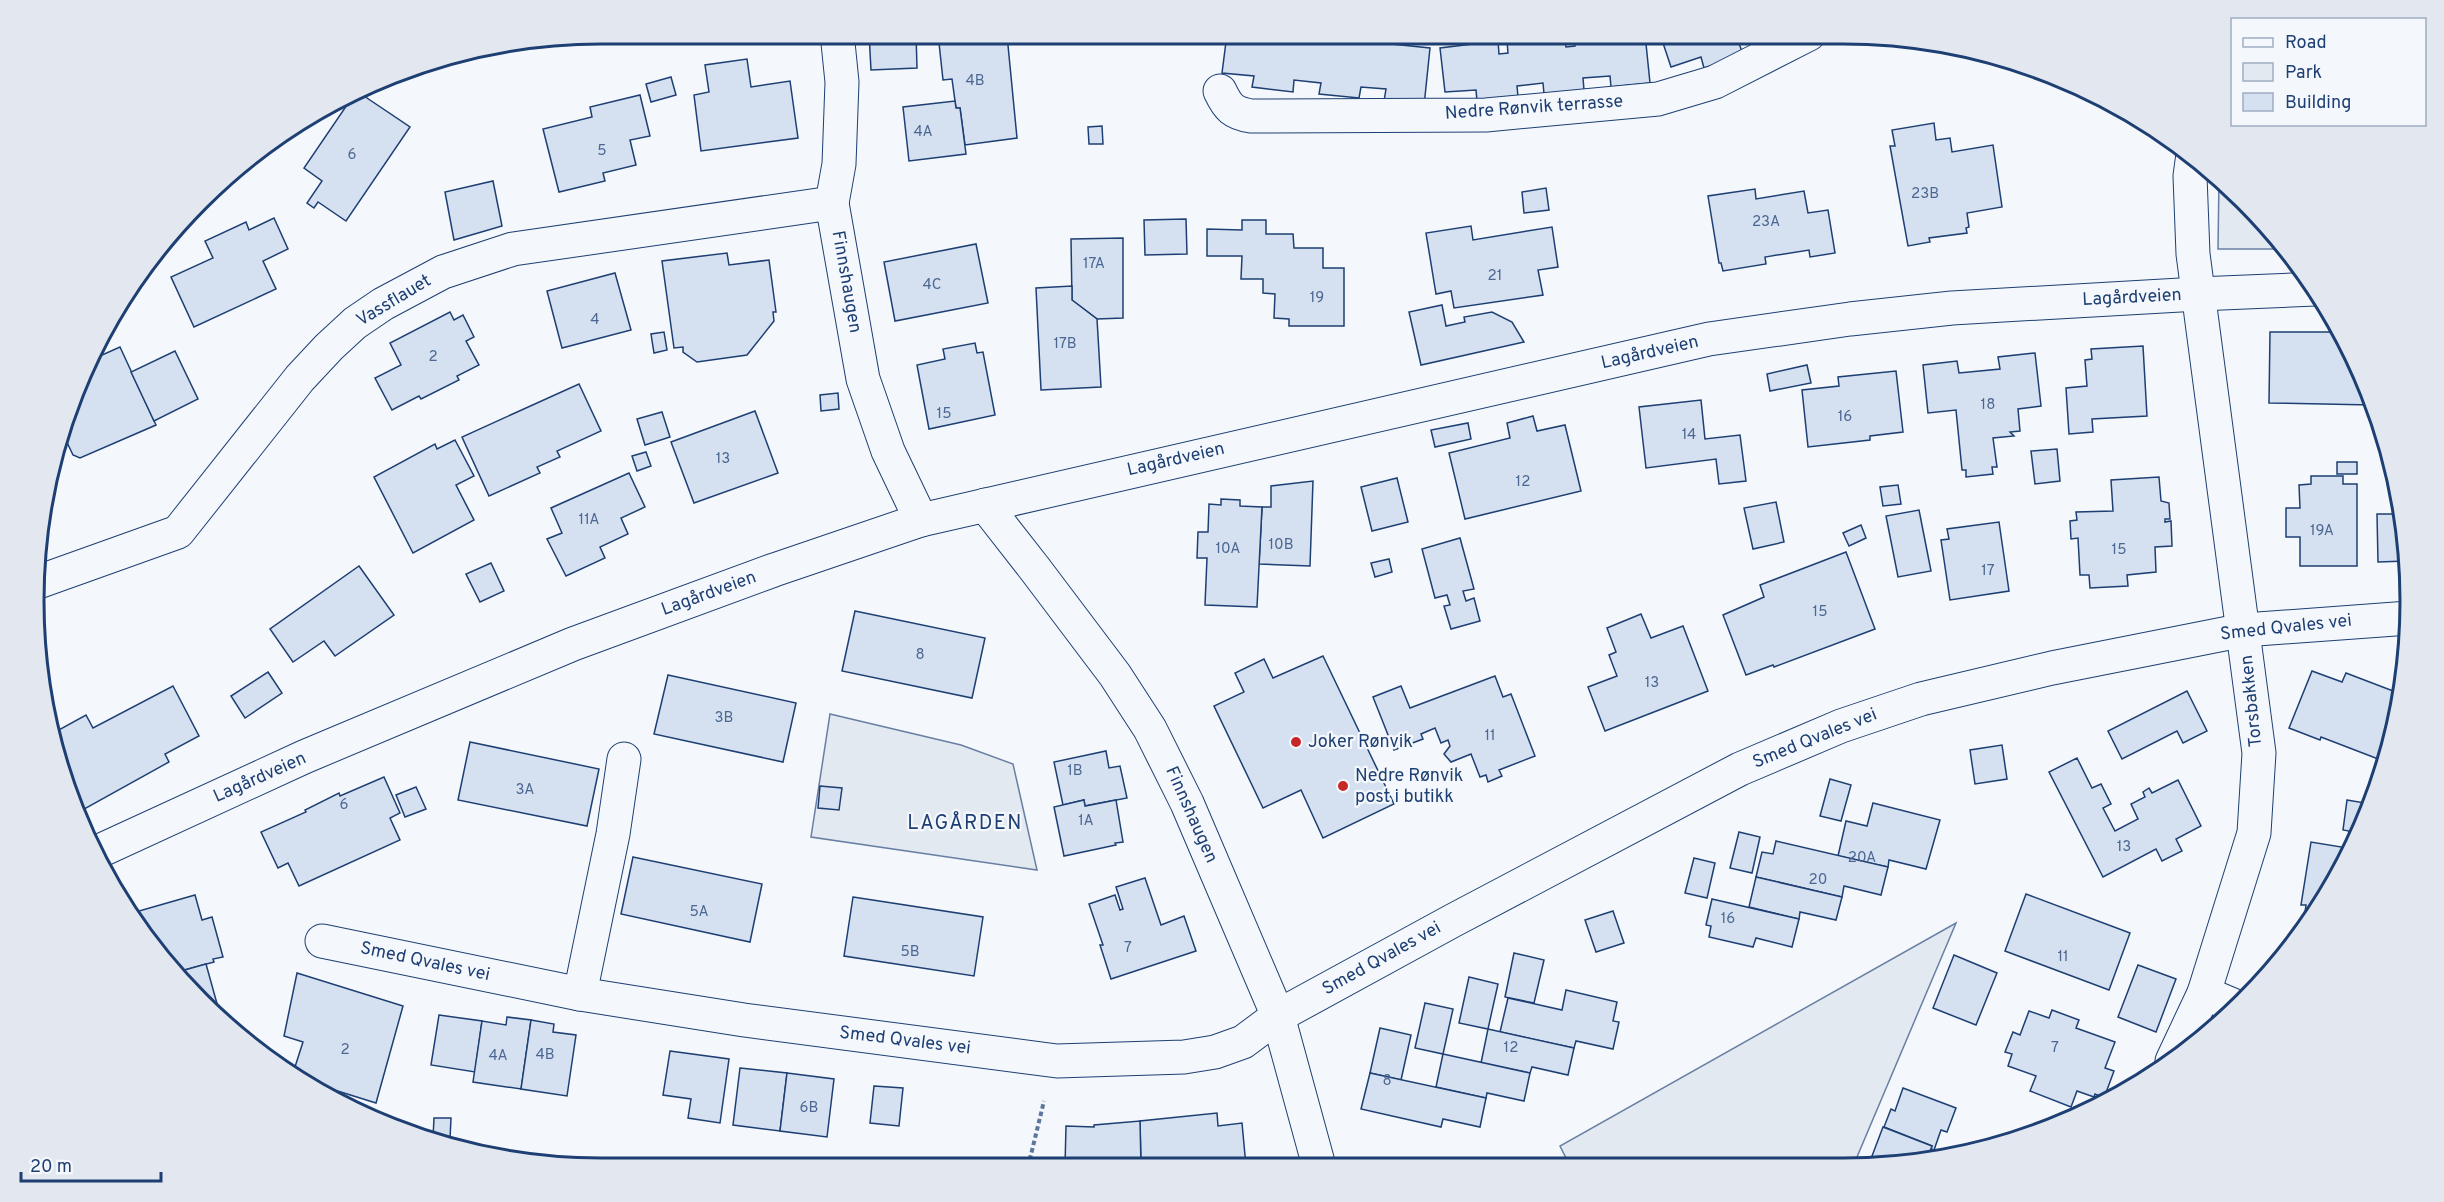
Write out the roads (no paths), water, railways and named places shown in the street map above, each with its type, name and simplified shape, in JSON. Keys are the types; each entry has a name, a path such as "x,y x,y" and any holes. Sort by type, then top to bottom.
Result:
{"street":[{"name":"Finnshaugen","path":"838,44 842,94 839,164 832,203 863,379 888,451 921,520"},
{"name":"Nedre Rønvik terrasse","path":"1220,91 1228,108 1251,116 1486,115 1658,99 1715,82 1789,44"},
{"name":"Torsbakken","path":"2180,1045 2204,993 2254,833 2259,753 2193,254 2191,166"},
{"name":"Vassflauet","path":"46,579 178,532 300,378 329,347 355,323 383,304 443,273 513,249 832,203"},
{"name":"Lagårdveien","path":"102,850 304,758 573,644 774,570 921,520 1709,339 1850,319 1952,308 2306,290"},
{"name":"Finnshaugen","path":"985,505 1088,640 1150,729 1187,803 1278,1016 1317,1158"},
{"name":"Smed Qvales vei","path":"322,941 580,994 744,1020 1057,1060 1184,1057 1215,1052 1243,1042 1278,1016 1452,921 1740,769 1841,726 1921,699 2041,670 2244,630 2400,619"},
{"path":"580,994 613,834 624,759"},
{"path":"2204,993 2228,1003"}],"place":[{"name":"Joker Rønvik","path":"1296,742"},
{"name":"Nedre Rønvik post i butikk","path":"1343,786"}],"district":[{"name":"LAGÅRDEN","path":"965,824"}]}
